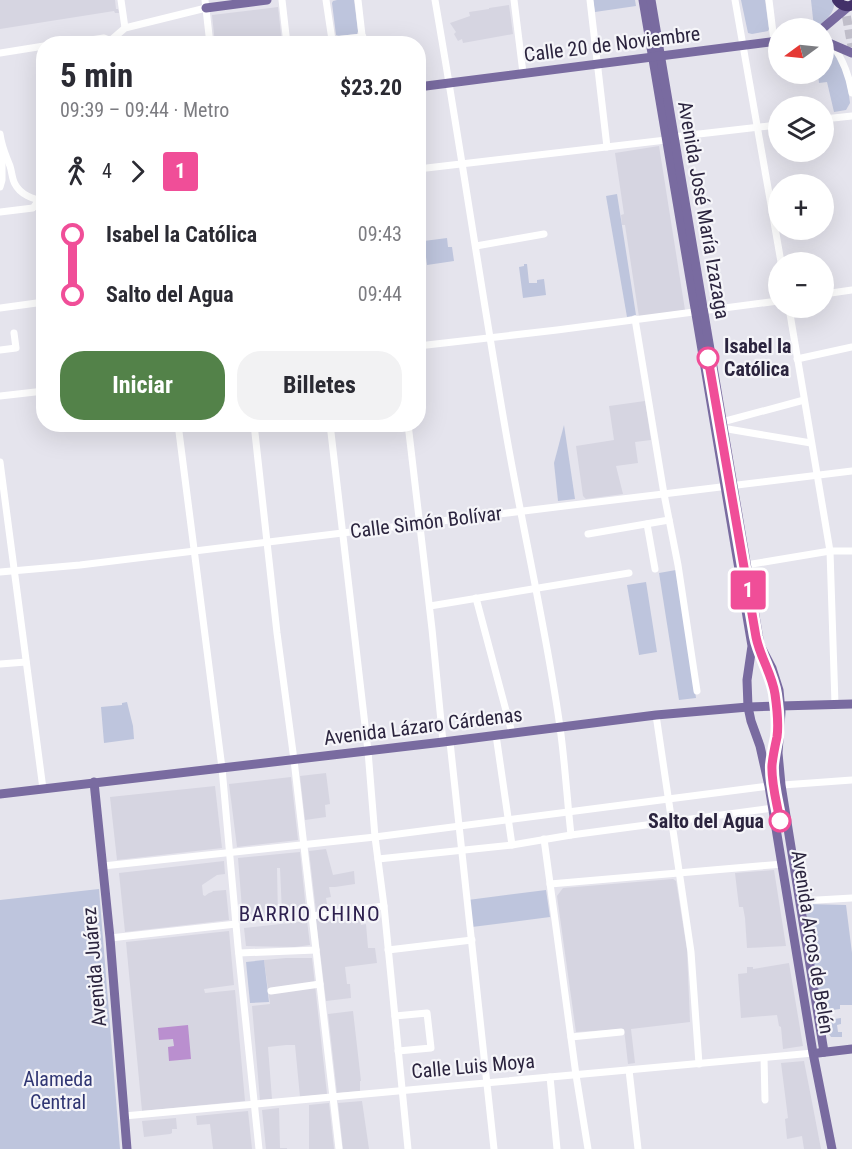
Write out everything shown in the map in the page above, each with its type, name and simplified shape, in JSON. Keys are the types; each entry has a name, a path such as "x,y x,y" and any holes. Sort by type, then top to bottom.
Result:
{"highway":[{"path":"837,0 844,6 851,6"}],"main road":[{"path":"205,4 267,0"},
{"name":"Avenida José María Izazaga","path":"643,0 656,57 729,486 752,646 747,680 748,707"},
{"name":"Avenida José María Izazaga","path":"651,0 656,57"},
{"path":"834,19 851,6"},
{"name":"Calle 20 de Noviembre","path":"426,86 768,42"},
{"path":"834,46 852,53"},
{"name":"Avenida José María Izazaga","path":"699,311 722,425 729,486 760,645 777,680 781,706"},
{"name":"Avenida Lázaro Cárdenas","path":"0,794 656,715 748,707 852,704"},
{"name":"Avenida Arcos de Belén","path":"781,706 778,753 781,785 824,1052"},
{"name":"Avenida Arcos de Belén","path":"748,707 770,786 813,1053 832,1149"},
{"name":"Avenida Juárez","path":"94,782 110,938 127,1149"},
{"name":"Calle Luis Moya","path":"813,1053 852,1049"}],"street":[{"path":"121,0 125,28"},
{"path":"282,0 286,36"},
{"path":"326,0 331,36"},
{"path":"358,0 362,36"},
{"path":"435,0 490,338 560,727 571,835"},
{"path":"514,0 523,74"},
{"path":"590,0 607,147"},
{"path":"735,0 779,252"},
{"path":"768,0 772,18"},
{"path":"118,36 125,28 205,4 209,36"},
{"path":"0,53 36,47"},
{"path":"834,50 844,63 852,93"},
{"path":"834,118 852,116"},
{"path":"426,168 768,126"},
{"path":"0,134 2,148 0,187"},
{"path":"2,148 16,186 24,193 36,198"},
{"path":"0,212 33,208 36,205"},
{"path":"476,246 544,234"},
{"path":"834,293 852,290"},
{"path":"426,345 768,302"},
{"path":"0,308 36,303"},
{"path":"791,318 830,551 835,704"},
{"path":"635,319 678,565 697,692"},
{"path":"0,350 16,348 14,333"},
{"path":"797,359 852,347"},
{"path":"0,396 36,392"},
{"path":"722,425 804,400"},
{"path":"722,425 811,443"},
{"path":"179,432 222,768 259,1149"},
{"path":"255,432 339,1149"},
{"path":"331,432 368,751 408,1149"},
{"path":"409,432 446,742 462,851 494,1149"},
{"path":"0,462 43,789"},
{"name":"Calle Simón Bolívar","path":"0,572 80,565 852,471"},
{"path":"588,534 669,520"},
{"path":"647,524 655,569"},
{"path":"746,565 830,551 852,551"},
{"path":"430,606 629,573"},
{"path":"476,598 512,734"},
{"path":"0,664 26,662"},
{"path":"656,715 691,952 699,1064"},
{"path":"496,735 512,845"},
{"path":"103,866 375,837 770,786 852,780"},
{"path":"378,859 512,845 773,808"},
{"path":"544,839 588,1149"},
{"path":"550,884 783,864"},
{"path":"800,901 852,898"},
{"path":"312,916 384,906"},
{"path":"110,938 236,924"},
{"path":"388,950 472,940"},
{"path":"239,953 316,950"},
{"path":"272,991 320,984"},
{"path":"395,1016 427,1012 431,1048 398,1051"},
{"path":"571,1037 621,1032"},
{"name":"Calle Luis Moya","path":"124,1116 813,1053"},
{"path":"764,1058 765,1100"},
{"path":"629,1070 638,1149"},
{"path":"550,1077 557,1149"}],"shaded area":[{"path":"0,0 115,0 119,13 114,11 0,29"},
{"path":"509,5 513,34 463,43 462,39 458,41 454,34 456,32 450,23 470,16 469,12"},
{"path":"278,7 281,36 214,36 212,15"},
{"path":"659,146 685,310 639,317 625,225 622,225 621,215 624,214 615,153"},
{"path":"645,401 651,440 635,442 638,463 616,466 623,494 586,499 583,496 576,446 614,440 609,406"},
{"path":"326,773 330,804 325,805 326,817 305,820 300,776"},
{"path":"291,777 298,840 237,847 229,784"},
{"path":"215,786 222,848 117,860 110,797"},
{"path":"326,849 333,875 354,871 355,884 329,887 331,897 326,898 328,910 317,912 309,851"},
{"path":"300,852 306,910 282,913 280,868 277,868 278,917 262,919 260,906 261,919 243,921 238,858"},
{"path":"224,861 225,874 217,875 202,885 205,896 213,891 226,890 229,920 125,932 119,873"},
{"path":"774,870 786,946 747,948 745,918 743,907 739,907 735,873"},
{"path":"673,879 676,881 687,950 690,1022 631,1029 635,1063 628,1064 624,1029 576,1032 557,896 563,888"},
{"path":"359,913 361,925 366,924 368,948 375,948 377,963 345,967 351,998 326,1001 316,919"},
{"path":"307,921 310,945 246,946 244,928"},
{"path":"229,931 234,985 204,989 205,993 235,990 245,1101 142,1111 126,942"},
{"path":"312,958 327,1094 300,1097 295,1045 286,1045 268,1047 272,1099 260,1100 252,1006 270,1004 264,960"},
{"path":"789,963 803,1046 783,1049 781,1027 777,1015 741,1018 738,974 747,973 747,967 753,967 753,969"},
{"path":"353,1011 361,1081 360,1091 337,1093 328,1014"},
{"path":"188,1025 191,1059 169,1061 168,1047 174,1046 173,1039 159,1040 158,1028"},
{"path":"804,1061 821,1149 804,1149 802,1136 787,1139 785,1119 788,1118 781,1063"},
{"path":"362,1101 369,1149 343,1149 338,1103"},
{"path":"329,1103 334,1149 309,1149 309,1105"},
{"path":"279,1108 280,1148 287,1149 266,1149 262,1110"},
{"path":"248,1111 252,1149 213,1149 210,1124 197,1125 196,1116"},
{"path":"176,1118 177,1129 172,1129 172,1133 144,1137 142,1121"}],"green space":[{"path":"337,0 354,0 357,34 336,35 332,3"},
{"path":"593,0 635,0 636,6 595,12"},
{"path":"741,0 765,0 768,31 748,33"},
{"path":"811,0 834,0 832,13 827,18 813,18"},
{"path":"834,53 840,62 848,87 850,103 846,110 834,112 834,96 830,96 827,84 834,84"},
{"path":"617,194 636,315 627,317 606,196"},
{"path":"447,238 448,247 452,247 454,261 427,265 426,241"},
{"path":"527,264 529,283 537,283 537,280 544,279 546,295 523,298 519,267"},
{"path":"564,425 575,499 558,501 554,463"},
{"path":"676,570 696,698 679,700 659,573"},
{"path":"646,582 657,652 639,655 627,585"},
{"path":"127,702 134,739 104,743 101,707 122,705"},
{"name":"Alameda Central","path":"99,889 120,1149 0,1149 0,900"},
{"path":"546,890 550,917 472,927 468,900"},
{"path":"805,904 846,905 852,953 852,1005 840,1005 840,1009 825,1011 827,1020 841,1018 841,1024 837,1025 838,1032 842,1032 842,1037 831,1037 823,1025"},
{"path":"264,960 269,1002 250,1003 246,962"}],"tunnel":[{"path":"844,3 852,47"}],"metro line":[{"name":"1","path":"708,358 756,637 771,674 775,694 778,718 772,767 780,821"}],"place":[{"name":"Isabel la Católica","path":"708,358"},
{"name":"Salto del Agua","path":"780,821"}],"district":[{"name":"BARRIO CHINO","path":"310,914"}]}
